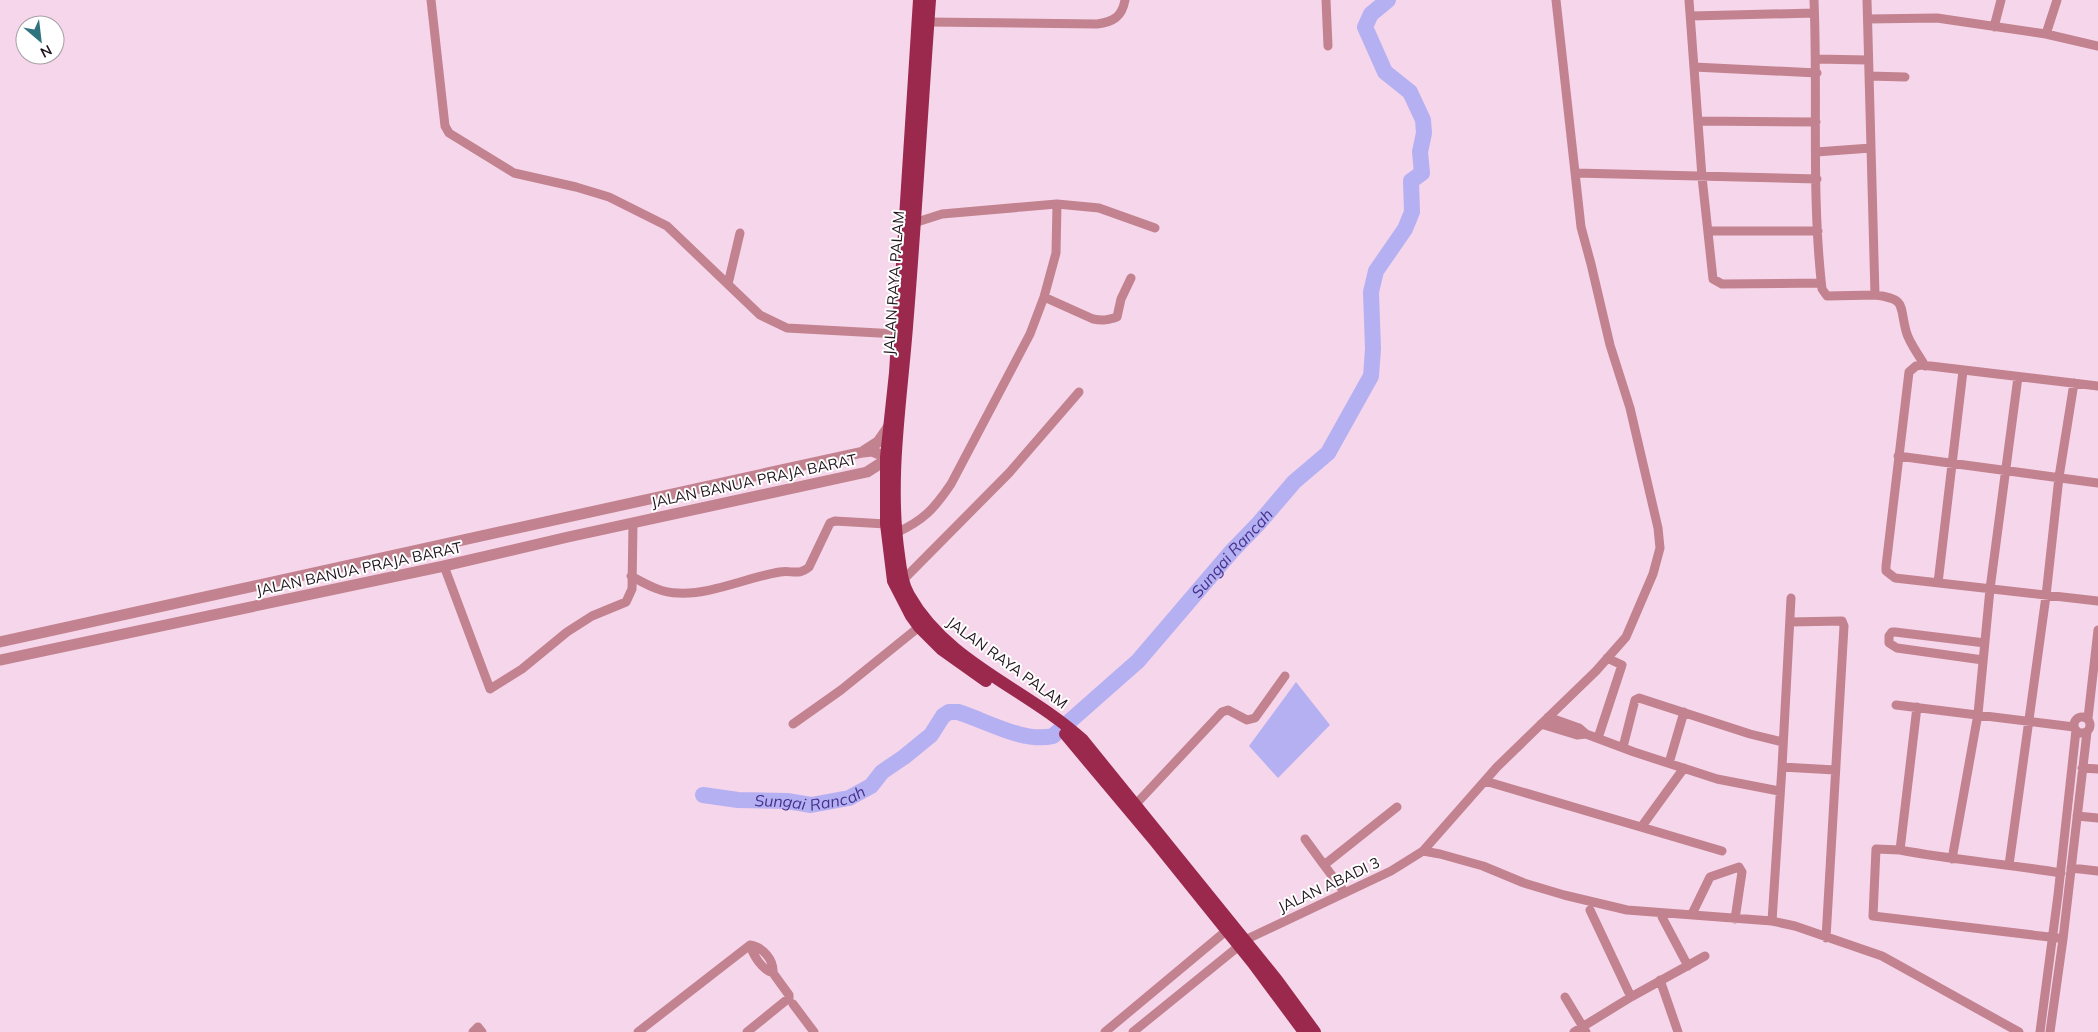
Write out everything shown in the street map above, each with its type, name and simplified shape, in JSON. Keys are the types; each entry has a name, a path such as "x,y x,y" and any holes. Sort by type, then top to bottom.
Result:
{"main road":[{"name":"JALAN RAYA PALAM","path":"919,0 919,82 914,223 897,437 886,524 894,582 901,599 919,627 952,658 1051,719"},
{"name":"JALAN RAYA PALAM","path":"930,0 919,82 886,456 891,480 903,580 908,594 941,637 1051,719 1083,740 1136,804 1242,943 1315,1032"},
{"name":"JALAN RAYA PALAM","path":"1064,728 1082,753 1186,872 1226,931 1242,943 1304,1032"}],"street":[{"path":"430,0 445,126 449,133 514,172 576,186 609,197 667,226 760,315 787,328 897,334"},
{"path":"928,22 1097,24 1116,19 1123,10 1125,1 1135,0"},
{"path":"1326,0 1328,46"},
{"name":"JALAN ABADI 3","path":"1133,1032 1242,943 1402,866 1423,851 1485,781 1626,637 1653,574 1660,548 1658,528 1630,408 1610,345 1592,264 1581,227 1556,0"},
{"path":"1689,0 1702,177 1712,274 1716,282 1821,283"},
{"path":"1814,0 1818,231 1822,292 1827,296 1875,295 1892,297 1899,302 1906,332 1924,366"},
{"path":"1867,0 1875,295"},
{"path":"1994,27 2000,0"},
{"path":"2046,34 2057,0"},
{"path":"1690,16 1814,13"},
{"path":"1868,19 1938,18 2046,34 2098,46"},
{"path":"1816,59 1868,60"},
{"path":"1694,67 1816,73"},
{"path":"1869,76 1905,76"},
{"path":"1698,121 1816,122"},
{"path":"1816,152 1871,148"},
{"path":"1575,173 1817,179"},
{"path":"896,532 926,516 937,505 951,484 1030,334 1044,297 1056,253 1057,204"},
{"path":"914,223 942,214 1057,204 1099,208 1155,228"},
{"path":"1708,231 1818,231"},
{"path":"728,284 740,233"},
{"path":"1044,297 1094,319 1108,320 1116,317 1121,299 1131,278"},
{"path":"2098,386 1924,366 1916,366 1909,372 1886,571 1895,578 2098,602"},
{"path":"1938,583 1963,371"},
{"path":"1952,859 1978,714 1990,589 2018,377"},
{"path":"2009,865 2046,596 2059,477 2074,383"},
{"path":"903,580 1009,473 1079,392"},
{"path":"863,452 878,442 889,426"},
{"path":"886,456 897,437"},
{"name":"JALAN BANUA PRAJA BARAT","path":"0,642 863,452 872,452 886,456 881,463 867,472 632,522 444,566 0,660"},
{"path":"1898,456 2098,483"},
{"path":"867,472 876,471 891,480"},
{"path":"632,576 659,590 678,594 697,592 782,572 804,572 809,566 830,523 835,521 886,524"},
{"path":"444,566 490,689 522,669 567,632 592,616 626,602 632,590 632,522"},
{"path":"1772,921 1791,598"},
{"path":"1790,622 1842,621 1844,623 1826,938"},
{"path":"793,724 841,690 919,627"},
{"path":"2050,1032 2063,939 2082,768 2087,732 2091,725 2088,718 2098,630"},
{"path":"1983,660 1891,646 1889,636 1892,632 1895,632 1985,643"},
{"path":"1917,651 1919,635"},
{"path":"1957,657 1959,640"},
{"path":"1598,738 1622,665 1607,658"},
{"path":"1136,804 1222,712 1228,710 1247,720 1255,718 1286,676"},
{"path":"1622,747 1635,700 1642,698 1750,734 1783,742"},
{"path":"1896,705 2028,720 2075,728 2081,733 2087,732"},
{"path":"1900,850 1917,707"},
{"path":"1669,764 1684,712"},
{"path":"2040,1032 2061,872 2075,728 2074,722 2083,716 2088,718"},
{"path":"1548,717 1579,728 1586,734 1669,764 1717,779 1780,791"},
{"path":"1541,724 1577,735 1586,734"},
{"path":"1782,767 1835,770"},
{"path":"1642,826 1684,768"},
{"path":"2082,768 2098,769"},
{"path":"1485,781 1722,851"},
{"path":"2068,795 2079,797"},
{"path":"1324,866 1397,807"},
{"path":"2077,816 2098,818"},
{"path":"1305,839 1345,893"},
{"path":"2061,872 1876,848 1873,916 2063,939"},
{"path":"1423,851 1483,866 1524,883 1628,910 1772,921 1795,926 1882,956 2019,1032"},
{"path":"1692,914 1710,877 1739,867 1742,872 1735,919"},
{"path":"2071,868 2098,871"},
{"path":"1590,910 1631,997"},
{"path":"1662,916 1688,966"},
{"path":"1105,1032 1226,931"},
{"path":"638,1032 750,945 760,947 764,951 774,967 773,973 789,995 789,998 747,1032"},
{"path":"1574,1032 1584,1029 1631,997 1706,956"},
{"path":"1660,980 1678,1032"},
{"path":"1565,997 1584,1029"},
{"path":"793,1004 814,1032"},
{"path":"2043,1009 2053,1011"}],"shaded area":[{"path":"1296,682 1330,725 1278,778 1249,746"}],"waterway":[{"name":"Sungai Rancah","path":"703,795 738,800 787,801 811,805 849,798 871,786 882,772 931,735 943,716 949,712 958,712 1017,734 1041,737 1053,736 1138,661 1294,482 1328,453 1371,376 1373,349 1371,292 1376,271 1405,229 1412,212 1411,181 1422,173 1420,152 1424,133 1423,120 1410,92 1385,72 1365,27 1371,14 1388,0"}]}
